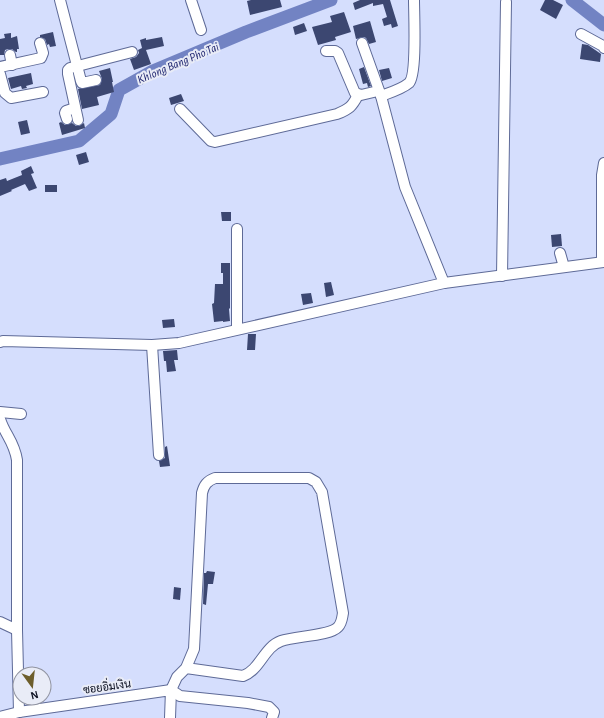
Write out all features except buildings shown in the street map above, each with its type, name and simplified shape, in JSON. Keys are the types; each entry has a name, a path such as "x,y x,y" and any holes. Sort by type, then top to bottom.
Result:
{"street":[{"path":"60,0 82,83 96,80"},
{"path":"191,0 201,30"},
{"path":"326,51 335,51 338,53 355,94 379,94 407,85 412,78 415,32 414,0"},
{"path":"502,276 506,2"},
{"path":"581,34 604,48"},
{"path":"0,67 11,60 41,58 43,53 40,43"},
{"path":"362,43 379,94 405,187 444,284"},
{"path":"78,120 68,70 77,66 132,52"},
{"path":"0,74 5,93 11,98 43,92"},
{"path":"180,109 211,141 215,142 337,114 347,110 353,105 358,95"},
{"path":"66,119 66,111 75,108"},
{"path":"0,342 152,345 179,342 444,284 603,262 602,182 604,163"},
{"path":"237,229 237,329"},
{"path":"560,253 564,267"},
{"path":"152,345 159,455"},
{"path":"0,412 21,414"},
{"path":"0,420 3,433 13,444 17,460 17,630 19,712"},
{"path":"170,718 170,690 177,677 186,668 194,648 202,493 204,486 208,481 215,478 309,478 316,482 322,492 343,613 342,621 338,628 330,632 290,638 279,642 268,650 253,671 243,676 186,668"},
{"path":"0,622 17,630"},
{"path":"170,690 180,696 236,701 269,707 274,712 272,718"},
{"name":"ซอยอิ่มเงิน","path":"0,717 19,712 170,690"}],"waterway":[{"name":"Khlong Bang Pho Tai","path":"0,159 79,141 111,114 119,90 153,71 246,32 331,0"},
{"name":"Khlong Bang Pho Tai","path":"572,0 604,25"}]}
